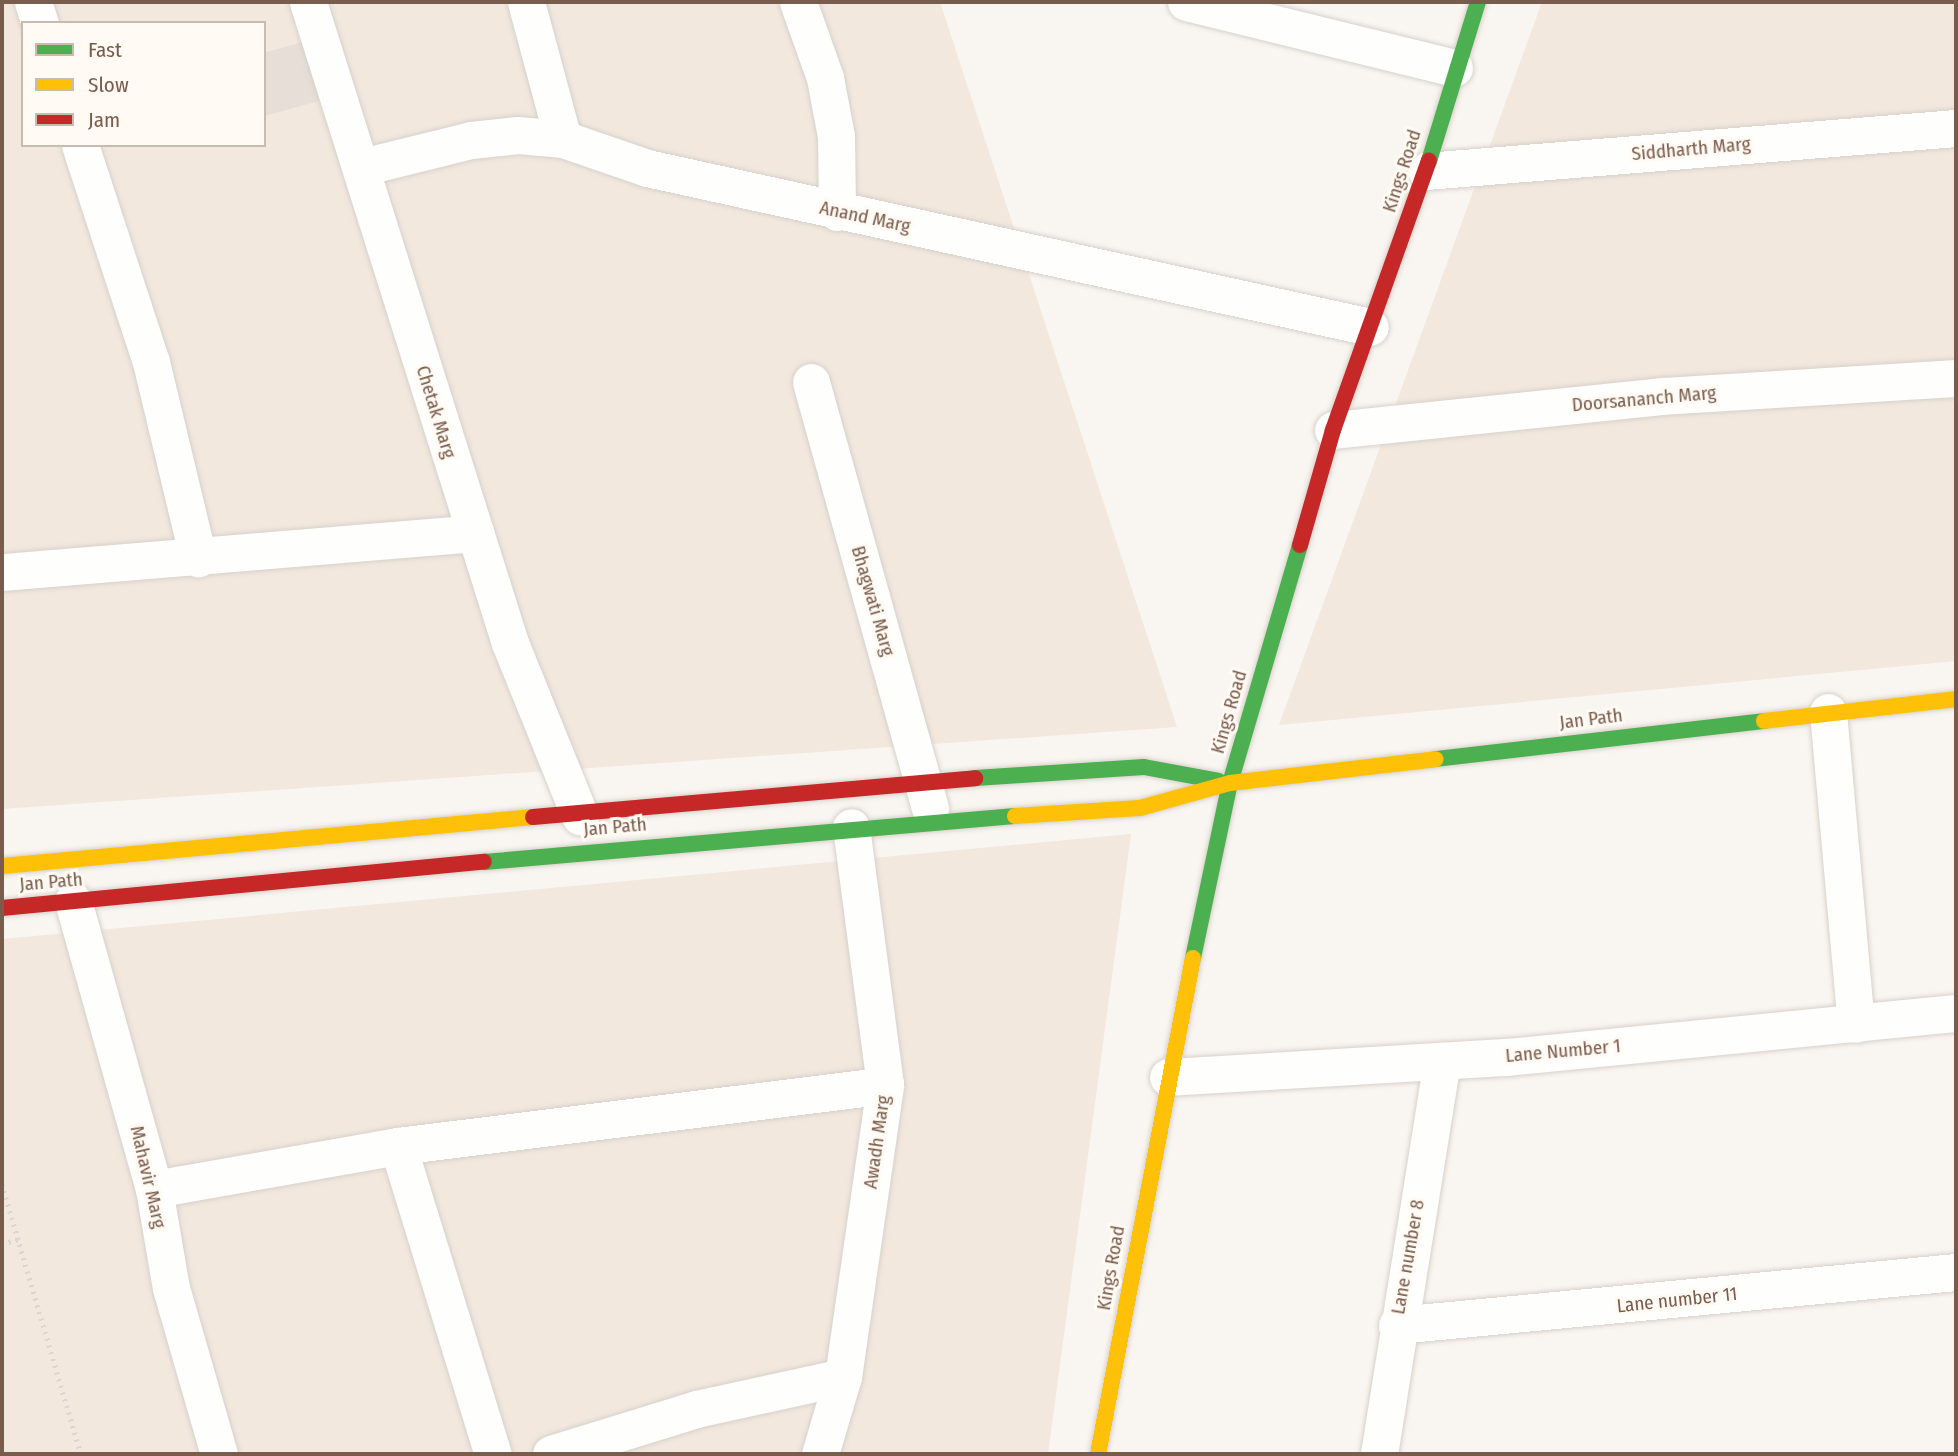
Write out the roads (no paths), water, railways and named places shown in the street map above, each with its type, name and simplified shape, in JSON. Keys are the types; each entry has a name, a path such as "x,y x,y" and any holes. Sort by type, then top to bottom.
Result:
{"street":[{"path":"33,2 39,21"},
{"name":"Chetak Marg","path":"308,2 510,643 580,816"},
{"path":"526,2 563,139"},
{"path":"798,2 825,78 836,136 837,212"},
{"path":"1186,2 1454,68"},
{"name":"Kings Road","path":"1098,1454 1168,1077 1230,783 1333,430 1426,171 1454,68 1478,2"},
{"name":"Siddharth Marg","path":"1426,171 1956,128"},
{"name":"Anand Marg","path":"362,167 471,140 519,135 563,139 647,168 837,212 1098,263 1370,327"},
{"path":"81,147 152,362 198,558"},
{"name":"Doorsananch Marg","path":"1333,430 1662,396 1956,378"},
{"name":"Bhagwati Marg","path":"811,382 933,821"},
{"path":"2,572 198,558 475,533"},
{"name":"Jan Path","path":"2,908 851,827 1140,808 1230,783 1956,699"},
{"path":"1828,712 1856,1024"},
{"name":"Jan Path","path":"2,866 580,816 923,781 1144,767 1230,783"},
{"name":"Awadh Marg","path":"820,1454 843,1377 885,1085 851,827"},
{"name":"Mahavir Marg","path":"73,901 154,1189 171,1288 219,1454"},
{"name":"Lane Number 1","path":"1168,1077 1442,1060 1956,1013"},
{"name":"Lane number 8","path":"1379,1454 1397,1325 1442,1060"},
{"path":"154,1189 398,1146 885,1085"},
{"path":"398,1146 493,1454"},
{"name":"Lane number 11","path":"1397,1325 1956,1272"},
{"path":"551,1454 696,1409 843,1377"}]}
